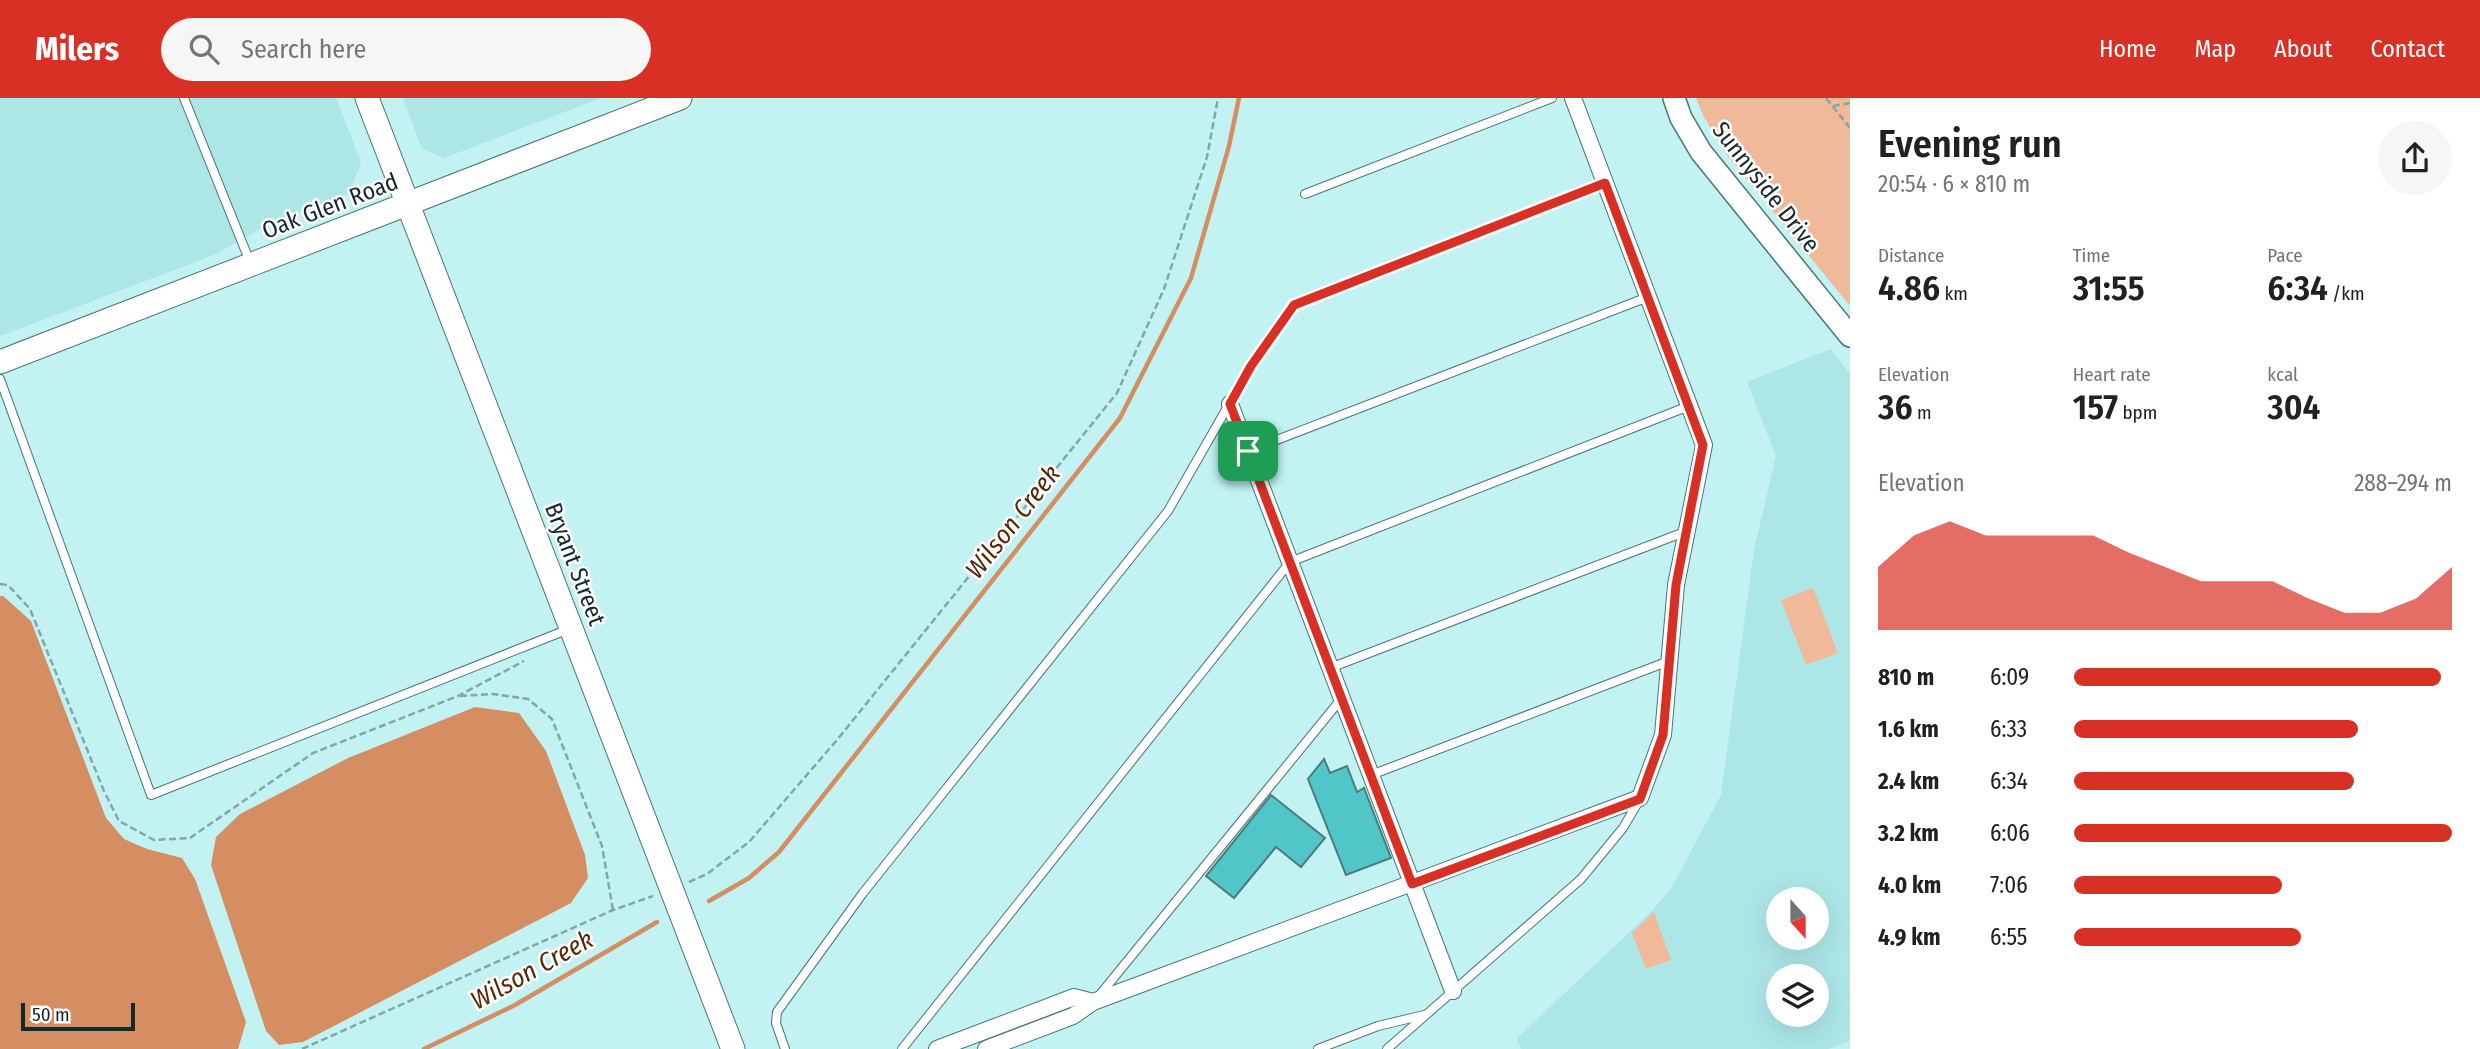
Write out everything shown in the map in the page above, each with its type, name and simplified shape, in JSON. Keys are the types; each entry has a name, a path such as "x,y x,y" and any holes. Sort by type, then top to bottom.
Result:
{"main road":[{"name":"Bryant Street","path":"367,98 733,1049"},
{"name":"Oak Glen Road","path":"0,362 680,98"}],"street":[{"path":"986,1049 1073,1016 1093,1002 1640,799 1663,735 1676,585 1703,445 1573,98"},
{"name":"Sunnyside Drive","path":"1674,98 1681,118 1701,152 1850,336"},
{"path":"1230,404 1453,991"},
{"path":"937,1049 1074,997 1093,1002"}],"lane":[{"path":"184,98 251,265"},
{"path":"1306,194 1552,98"},
{"path":"785,1049 776,1023 777,1012 863,893 1168,511 1251,366 1294,305 1605,183"},
{"path":"1248,451 1648,297"},
{"path":"0,379 151,795 571,628"},
{"path":"902,1049 1290,562 1689,405"},
{"path":"1330,668 1687,531"},
{"path":"1371,775 1669,661"},
{"path":"1093,1002 1342,698"},
{"path":"1387,1049 1581,879 1623,828 1640,799"},
{"path":"1318,1049 1378,1026 1426,1015"}],"path":[{"path":"302,1049 613,909 672,890 707,874 749,842 838,740 1117,393 1164,289 1207,158 1219,98"},
{"path":"1826,98 1850,128"},
{"path":"1832,106 1850,103"},
{"path":"0,584 8,585 30,609 104,791 119,821 153,840 190,838 313,752 458,696 533,656"},
{"path":"458,696 493,694 528,699 552,719 602,846 613,909"}],"shaded area":[{"path":"0,98 336,98 361,162 349,194 264,227 214,255 0,336"},
{"path":"403,98 601,98 444,158 422,149"},
{"path":"1696,98 1850,98 1850,306 1727,155"},
{"path":"1831,349 1850,374 1850,1041 1829,1049 1521,1049 1517,1038 1652,911 1672,887 1721,795 1754,550 1776,456 1747,382"},
{"path":"1813,588 1838,653 1806,665 1781,600"},
{"path":"0,596 31,621 106,818 124,839 147,849 182,858 195,879 246,1022 238,1049 0,1049"},
{"path":"475,707 519,713 546,751 585,855 588,878 571,903 303,1042 279,1045 266,1031 211,865 216,837 240,814 348,758"},
{"path":"1654,912 1671,960 1646,969 1632,933"}],"building":[{"path":"1324,759 1330,773 1347,766 1357,792 1364,788 1391,858 1346,875 1308,779"},
{"path":"1271,795 1325,838 1301,867 1276,847 1234,898 1206,876"}],"waterway":[{"name":"Wilson Creek","path":"709,901 749,878 779,852 1120,418 1191,278 1229,146 1239,98"},
{"name":"Wilson Creek","path":"424,1049 515,1005 657,922"}],"route":[{"path":"1605,183 1703,445 1676,585 1663,735 1640,799 1412,884 1248,451 1230,404 1251,366 1294,305 1605,183"}]}
